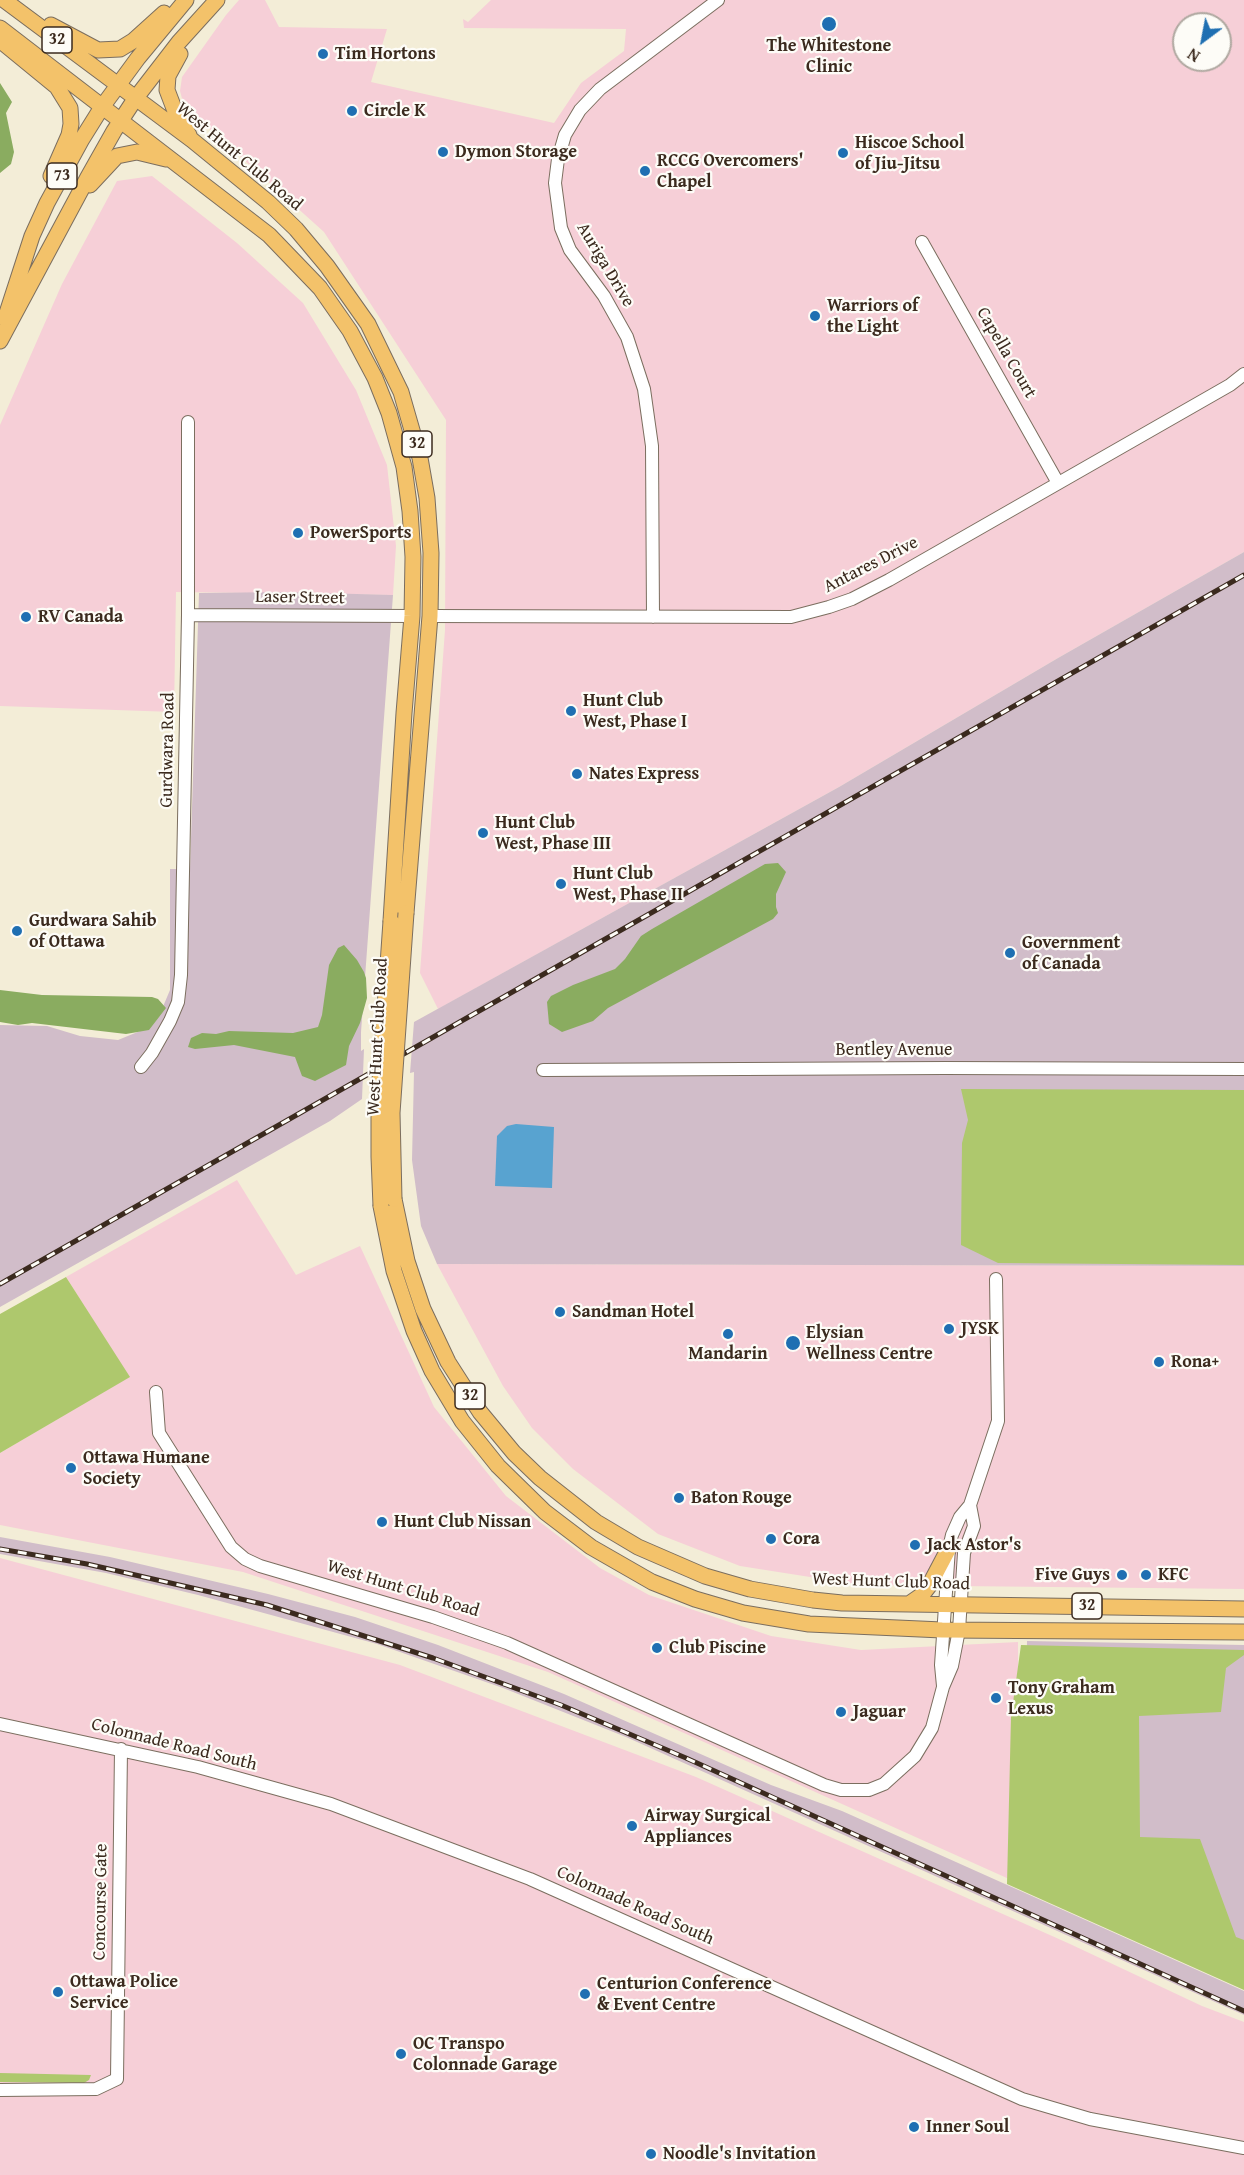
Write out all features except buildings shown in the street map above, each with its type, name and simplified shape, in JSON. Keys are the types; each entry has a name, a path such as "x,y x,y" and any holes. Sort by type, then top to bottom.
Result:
{"main road":[{"path":"6,0 98,50 120,49 133,41 180,0"},
{"name":"West Hunt Club Road","path":"6,0 192,141 268,202 296,229 344,288 368,324 401,392 422,468 430,534 430,616 392,1113 388,1203 390,1253 405,1307 424,1354 442,1389 462,1420 498,1466 530,1498 576,1536 621,1565 652,1581 695,1599 743,1613 809,1624 942,1630 1244,1632"},
{"name":"73","path":"0,336 32,236 63,174 102,107 138,58 186,0"},
{"path":"192,141 167,90 167,81 177,59 212,6"},
{"name":"73","path":"0,341 121,121 178,42 212,6"},
{"name":"West Hunt Club Road","path":"0,28 251,219 304,270 340,316 367,360 389,413 408,489 412,545 412,616 379,1094 379,1157 388,1203 399,1229 411,1278 431,1327 458,1380 480,1412 514,1453 577,1508 610,1531 638,1547 705,1576 732,1584 813,1600 842,1603 1244,1609"},
{"path":"0,40 57,87 67,101 72,116 69,135 46,191 32,236"},
{"path":"73,206 117,156 137,152 177,162"},
{"path":"412,616 430,616"},
{"path":"909,1604 922,1595 929,1586 949,1548"}],"street":[{"name":"Auriga Drive","path":"653,617 652,446 644,389 627,337 604,296 570,250 561,228 555,183 558,159 565,135 580,110 600,89 718,0"},
{"name":"Capella Court","path":"922,242 1058,483"},
{"name":"Antares Drive","path":"430,616 791,617 829,607 852,599 889,580 1230,385 1244,374"},
{"name":"Gurdwara Road","path":"141,1068 170,1021 178,1002 181,975 188,615 188,422"},
{"name":"Laser Street","path":"188,615 412,616"},
{"name":"Bentley Avenue","path":"543,1070 1244,1069"},
{"path":"942,1630 952,1535 960,1518 970,1506 998,1421 996,1280"},
{"name":"West Hunt Club Road","path":"156,1392 159,1433 231,1547 245,1558 260,1566 433,1617 507,1643 824,1785 855,1791 869,1790 884,1784 906,1766 924,1744 938,1714 943,1687 952,1666 959,1630"},
{"path":"959,1630 964,1553 974,1526 970,1506"},
{"name":"West Hunt Club Road","path":"942,1630 943,1687"},
{"name":"Colonnade Road South","path":"0,1724 198,1767 331,1804 530,1879 1022,2099 1090,2119 1244,2148"},
{"name":"Concourse Gate","path":"0,2090 96,2090 117,2079 121,1749"}],"shaded area":[{"path":"239,0 265,0 279,27 387,29 371,82 554,123 581,83 624,51 626,29 464,28 463,19 468,22 491,0 1244,0 1244,552 839,787 438,1009 420,973 445,630 446,420 324,232 184,106 180,91 182,77"},
{"path":"152,176 237,243 303,303 356,390 387,465 396,546 393,595 176,592 174,712 0,706 0,425 62,284 117,181"},
{"path":"1244,552 1244,1266 437,1264 421,1226 412,1160 414,1072 410,1073 414,1022 839,787"},
{"path":"284,592 393,595 361,1032 361,1051 364,1049 362,1099 330,1121 0,1307 0,1025 47,1026 80,1036 118,1040 145,1029 162,1009 170,990 170,869 190,869 199,593"},
{"path":"237,1180 296,1275 360,1246 434,1407 506,1496 600,1568 649,1595 771,1636 861,1650 1018,1642 1018,1883 548,1672 243,1572 0,1525 0,1453 129,1377 66,1277"},
{"path":"437,1264 1244,1266 1244,1589 861,1585 740,1566 658,1534 573,1469 532,1428 503,1386"},
{"path":"0,1537 110,1557 268,1594 355,1617 438,1645 564,1694 771,1785 842,1811 1244,1991 1244,2015 626,1737 503,1688 377,1644 198,1595 106,1573 0,1554"},
{"path":"0,1558 400,1665 696,1777 1070,1944 1202,2006 1244,2022 1244,2175 0,2175"},
{"path":"1027,1641 1244,1645 1244,1956 1024,1883"}],"green space":[{"path":"0,83 12,102 6,113 14,152 11,164 0,173"},
{"path":"778,863 786,872 776,894 778,913 773,919 608,1008 593,1021 562,1032 549,1024 547,1002 551,996 615,969 641,936 765,864"},
{"path":"344,945 364,972 367,998 360,1023 349,1046 346,1065 315,1081 302,1076 295,1057 234,1045 195,1049 188,1047 191,1038 202,1033 216,1034 229,1031 293,1033 318,1027 322,1015 329,965 338,948"},
{"path":"0,990 42,995 152,997 158,999 166,1008 149,1030 126,1034 32,1023 18,1025 0,1022"},
{"path":"961,1089 1244,1090 1244,1265 998,1263 961,1245 962,1143 968,1120"},
{"path":"66,1277 130,1377 0,1453 0,1314"},
{"path":"1021,1645 1244,1650 1244,1655 1226,1668 1221,1712 1139,1716 1140,1837 1200,1839 1236,1937 1244,1940 1244,1990 1007,1884 1011,1717"},
{"path":"0,2073 91,2075 84,2083 0,2082"}],"water":[{"path":"516,1124 554,1127 552,1188 495,1186 497,1136 507,1126"}],"railway":[{"path":"0,1284 1244,575"},
{"path":"0,1549 87,1564 267,1605 433,1658 561,1705 686,1758 1244,2011"}],"place":[{"name":"The Whitestone Clinic","path":"829,24"},
{"name":"Tim Hortons","path":"323,54"},
{"name":"Circle K","path":"352,111"},
{"name":"Dymon Storage","path":"443,152"},
{"name":"Hiscoe School of Jiu-Jitsu","path":"843,153"},
{"name":"RCCG Overcomers' Chapel","path":"645,171"},
{"name":"Warriors of the Light","path":"815,316"},
{"name":"PowerSports","path":"298,533"},
{"name":"RV Canada","path":"26,617"},
{"name":"Hunt Club West, Phase I","path":"571,711"},
{"name":"Nates Express","path":"577,774"},
{"name":"Hunt Club West, Phase III","path":"483,833"},
{"name":"Hunt Club West, Phase II","path":"561,884"},
{"name":"Gurdwara Sahib of Ottawa","path":"17,931"},
{"name":"Government of Canada","path":"1010,953"},
{"name":"Sandman Hotel","path":"560,1312"},
{"name":"JYSK","path":"949,1329"},
{"name":"Mandarin","path":"728,1334"},
{"name":"Elysian Wellness Centre","path":"793,1343"},
{"name":"Rona+","path":"1159,1362"},
{"name":"Ottawa Humane Society","path":"71,1468"},
{"name":"Baton Rouge","path":"679,1498"},
{"name":"Hunt Club Nissan","path":"382,1522"},
{"name":"Cora","path":"771,1539"},
{"name":"Jack Astor's","path":"915,1545"},
{"name":"Five Guys","path":"1122,1575"},
{"name":"KFC","path":"1146,1575"},
{"name":"Club Piscine","path":"657,1648"},
{"name":"Tony Graham Lexus","path":"996,1698"},
{"name":"Jaguar","path":"841,1712"},
{"name":"Airway Surgical Appliances","path":"632,1826"},
{"name":"Ottawa Police Service","path":"58,1992"},
{"name":"Centurion Conference & Event Centre","path":"585,1994"},
{"name":"OC Transpo Colonnade Garage","path":"401,2054"},
{"name":"Inner Soul","path":"914,2127"},
{"name":"Noodle's Invitation","path":"651,2154"}]}
